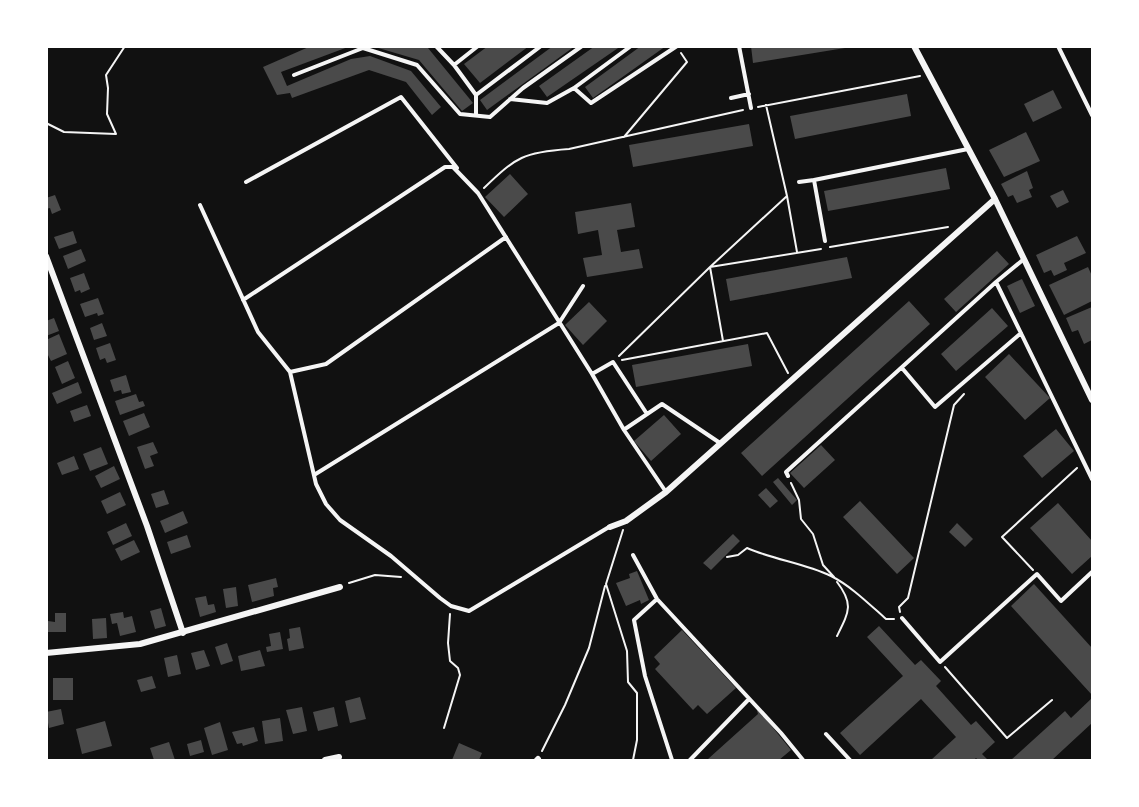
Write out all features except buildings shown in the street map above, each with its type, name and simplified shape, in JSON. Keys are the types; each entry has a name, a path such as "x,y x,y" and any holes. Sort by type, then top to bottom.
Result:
{"street":[{"path":"914,46 996,199 1092,400"},
{"path":"610,526 626,521 666,492 996,199"},
{"path":"46,256 142,514 183,633"},
{"path":"46,653 140,644 340,586"},
{"path":"325,760 339,757"}],"lane":[{"path":"436,46 454,65 476,95 476,115"},
{"path":"454,65 478,46"},
{"path":"476,95 541,46"},
{"path":"294,75 363,48 417,65 460,114 490,117 510,99 582,46"},
{"path":"510,99 547,103 574,88 631,46"},
{"path":"739,46 751,108"},
{"path":"1058,46 1092,115"},
{"path":"574,88 591,103 676,47"},
{"path":"731,98 748,94"},
{"path":"246,182 401,97 478,193 592,374 624,430 666,492"},
{"path":"799,183 969,149"},
{"path":"243,300 445,167 453,167 461,173"},
{"path":"814,180 825,241"},
{"path":"200,205 258,332 290,372 316,484 326,504 340,520 391,556 451,606 470,611 610,526"},
{"path":"290,372 326,364 506,237"},
{"path":"788,476 786,472 1024,259"},
{"path":"996,282 1092,479"},
{"path":"314,475 559,323 583,286"},
{"path":"902,368 935,407 1021,333"},
{"path":"592,374 613,362 647,414"},
{"path":"624,430 662,404 720,444"},
{"path":"633,555 657,599 803,760"},
{"path":"902,618 940,662 1037,574 1061,601 1092,573"},
{"path":"657,599 634,620 645,676 672,760"},
{"path":"690,760 752,702"},
{"path":"825,734 850,760"}],"path":[{"path":"46,123 64,132 116,134 107,114 106,75 125,46"},
{"path":"624,137 687,62 676,47"},
{"path":"478,193 510,162 540,151 569,149 751,108 920,76"},
{"path":"766,105 787,196 797,253"},
{"path":"613,362 787,196"},
{"path":"710,267 954,226"},
{"path":"710,267 723,342"},
{"path":"613,362 767,333 788,373"},
{"path":"727,557 738,555 747,548 834,578 862,597 886,619 902,618 899,607 908,598 954,405 968,390"},
{"path":"1037,574 1002,537 1084,462"},
{"path":"788,476 799,500 801,519 813,534 823,564 846,595 848,610 837,636"},
{"path":"538,760 589,648 626,521"},
{"path":"340,586 375,574 417,579"},
{"path":"606,584 627,651 628,682 637,693 637,740 633,760"},
{"path":"444,728 460,675 458,668 450,661 448,643 451,606"},
{"path":"940,662 1007,738 1052,700"}]}
